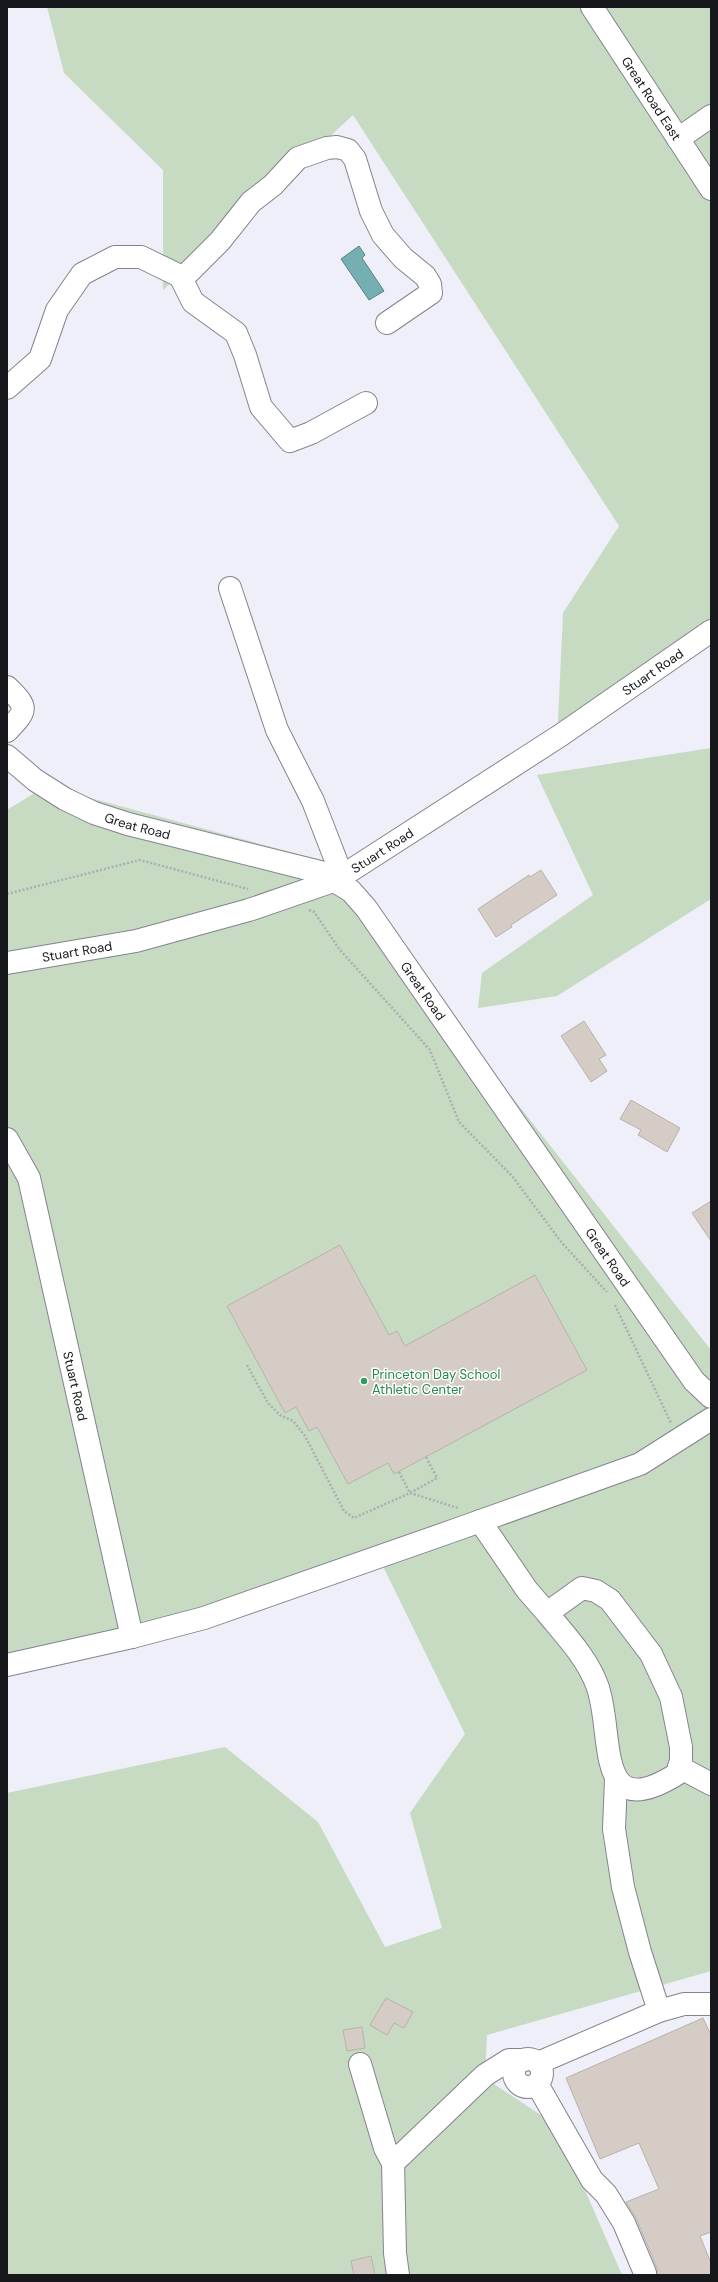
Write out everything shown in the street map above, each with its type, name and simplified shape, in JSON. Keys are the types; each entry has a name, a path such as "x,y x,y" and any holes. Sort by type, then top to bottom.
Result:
{"street":[{"name":"Great Road East","path":"592,7 711,189"},
{"path":"678,139 711,116"},
{"path":"182,279 220,241 251,202 273,185 298,158 327,148 337,147 348,150 355,159 371,211 383,235 403,258 425,276 430,284 431,292 387,323"},
{"path":"7,388 40,359 57,310 82,274 115,257 141,258 180,276 193,302 236,333 260,407 290,441 311,433 366,403"},
{"path":"230,588 277,730 313,801 339,878"},
{"name":"Stuart Road","path":"7,963 136,941 249,910 339,878 561,735 711,630"},
{"path":"7,687 22,702 24,708 7,731"},
{"name":"Great Road","path":"7,756 35,780 65,799 94,813 128,824 339,878 366,908 694,1381 711,1396"},
{"name":"Stuart Road","path":"7,1139 29,1178 132,1637"},
{"path":"7,1665 132,1637 204,1618 640,1464 711,1419"},
{"path":"480,1521 527,1590 548,1613 588,1665 597,1686 603,1705 610,1762 616,1779 614,1829 623,1888 640,1952 659,2011"},
{"path":"548,1613 582,1588 596,1591 610,1600 651,1654 671,1697 681,1747 677,1774 662,1784 643,1790 628,1789 616,1779"},
{"path":"679,1767 711,1784"},
{"path":"531,2062 659,2011 684,2004 711,2004"},
{"path":"393,2163 485,2075 508,2060 531,2062 540,2067 542,2076 537,2084 592,2180 606,2194 624,2223 645,2273"},
{"path":"360,2064 385,2148 393,2163 398,2275"}],"path":[{"path":"7,894 140,860 245,888 278,900"},
{"path":"307,910 314,912 340,950 430,1050 459,1122 512,1176 562,1243 612,1298 645,1366 668,1420 685,1435"},
{"path":"247,1365 268,1403 280,1415 293,1421 306,1436 344,1511 354,1518 410,1493 437,1478 426,1457"},
{"path":"399,1472 410,1493 468,1511 480,1521"}],"green space":[{"path":"47,7 711,7 711,630 557,743 563,613 619,526 353,115 163,290 163,170 64,73"},
{"path":"711,748 711,899 557,996 478,1008 482,973 593,895 537,775"},
{"path":"46,786 327,862 711,1350 711,1971 487,2035 485,2078 557,2126 622,2275 7,2275 7,1793 225,1747 318,1822 385,1947 442,1928 410,1813 465,1734 377,1554 271,1599 7,1660 7,810"}],"water":[{"path":"359,246 365,255 362,258 384,291 369,300 341,259"}],"building":[{"path":"541,870 557,895 511,925 512,927 496,937 478,909 529,875 530,877"},
{"path":"584,1021 606,1055 599,1059 607,1071 591,1082 561,1036"},
{"path":"631,1100 680,1128 667,1152 638,1135 641,1130 620,1119"},
{"path":"711,1201 711,1241 692,1213"},
{"path":"340,1245 389,1335 397,1331 405,1346 535,1275 587,1370 394,1474 388,1463 348,1484 317,1427 309,1431 296,1407 285,1413 227,1306"},
{"path":"386,1998 413,2012 404,2028 394,2023 387,2035 370,2025"},
{"path":"703,2018 711,2035 711,2232 700,2236 711,2263 711,2275 657,2275 657,2268 636,2218 626,2202 659,2189 639,2143 600,2159 566,2078"},
{"path":"362,2027 365,2048 347,2051 343,2030"},
{"path":"371,2256 375,2275 354,2275 351,2261"}],"place":[{"name":"Princeton Day School Athletic Center","path":"364,1381"}]}
